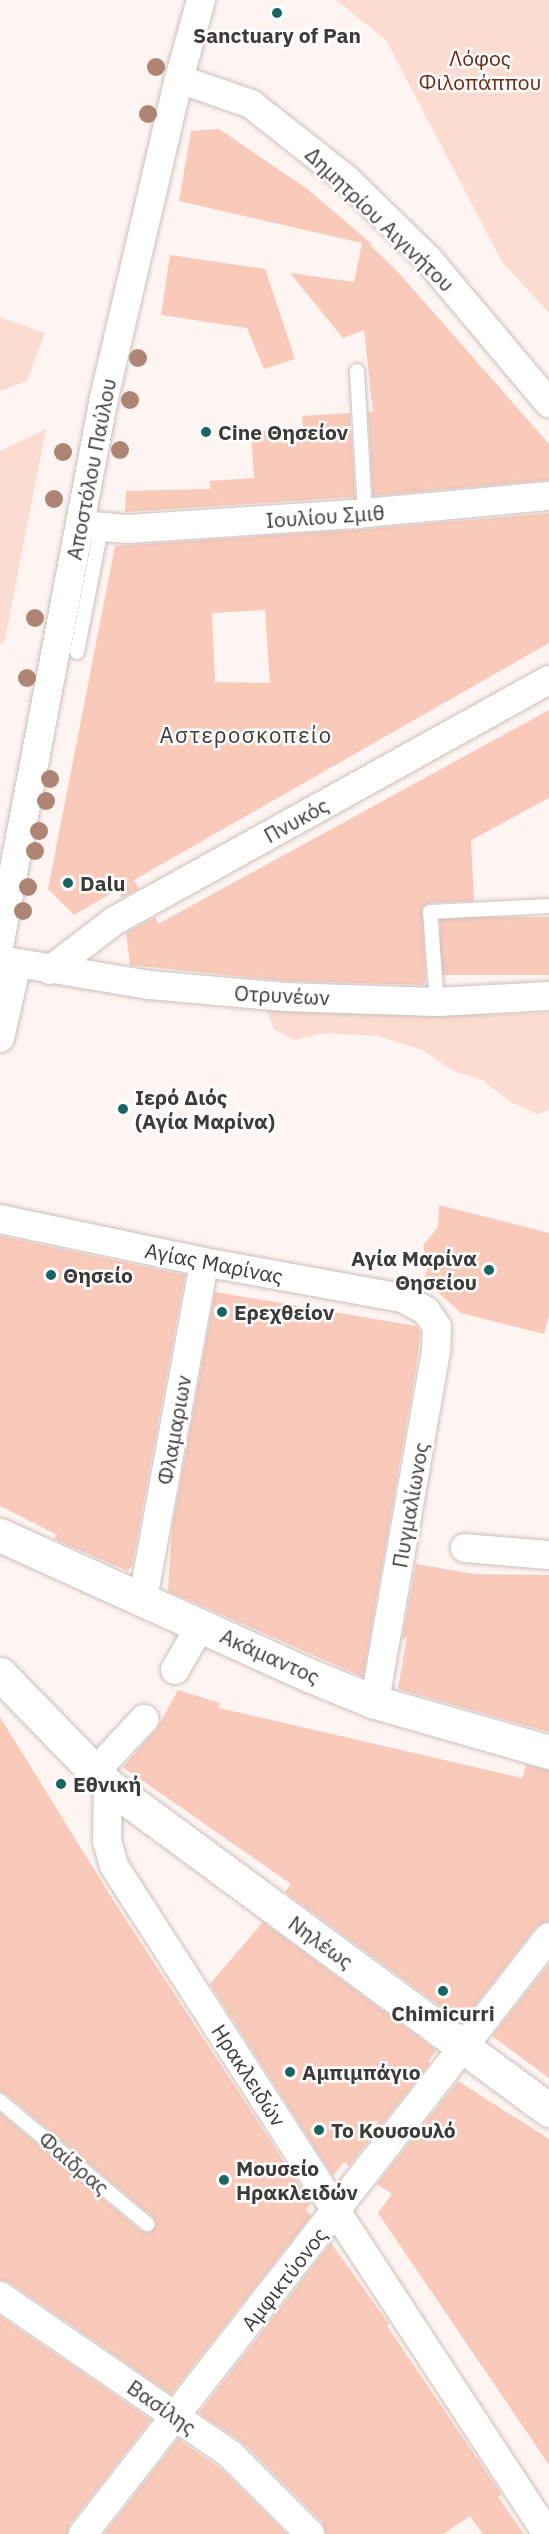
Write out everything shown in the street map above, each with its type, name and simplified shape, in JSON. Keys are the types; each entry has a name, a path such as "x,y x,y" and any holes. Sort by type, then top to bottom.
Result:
{"street":[{"name":"Αποστόλου Παύλου","path":"0,1038 6,955 91,526 105,398 179,79 201,0"},
{"name":"Δημητρίου Αιγινήτου","path":"179,79 251,104 346,179 428,259 549,403"},
{"name":"Ιουλίου Σμιθ","path":"91,526 127,530 365,513 549,496"},
{"name":"Πνυκός","path":"50,970 114,921 549,680"},
{"name":"Οτρυνέων","path":"6,955 50,970 150,985 284,997 438,1002 549,996"},
{"name":"Αγίας Μαρίνας","path":"0,1219 204,1262 402,1298 426,1311"},
{"name":"Φλαμαριων","path":"143,1599 204,1262"},
{"name":"Πυγμαλίωνος","path":"375,1702 436,1351 437,1327 426,1311"},
{"name":"Ακάμαντος","path":"0,1535 375,1702 549,1752"},
{"path":"465,1548 549,1555"},
{"path":"175,1670 201,1625"},
{"path":"0,1674 101,1779 144,1719"},
{"name":"Νηλέως","path":"101,1779 549,2110"},
{"name":"Ηρακλειδών","path":"101,1779 107,1841 114,1866 547,2534"},
{"name":"Αμφικτύονος","path":"83,2534 549,1937"},
{"name":"Βασίλης","path":"0,2296 231,2455 310,2534"}],"lane":[{"path":"357,371 365,513"},
{"path":"77,652 91,526"},
{"path":"438,1002 430,912 549,906"},
{"name":"Φαίδρας","path":"0,2102 147,2224"}],"green space":[{"name":"Λόφος Φιλοπάππου","path":"336,0 549,0 549,313 502,262 386,40"},
{"path":"0,317 45,333 27,381 0,391"},
{"path":"46,429 4,644 0,643 0,451"},
{"path":"301,1008 418,1016 549,1013 549,1110 537,1114 511,1102 482,1080 453,1071 423,1050 377,1036 325,1033 293,1040 274,1029 266,1009"}],"building":[{"path":"219,129 306,188 373,245 369,244 398,272 549,444 549,480 373,496 368,412 373,412 364,330 343,338 290,273 354,282 362,243 179,201 191,131"},
{"path":"170,255 265,269 295,359 264,369 247,328 161,315"},
{"path":"350,413 355,497 125,512 126,491 210,489 209,481 254,478 251,432 303,429 302,416"},
{"path":"549,513 549,643 134,880 139,889 121,898 120,888 74,915 48,889 115,546 366,529","holes":["265,610 270,683 215,682 212,613"]},
{"path":"549,710 549,798 471,840 474,901 430,903 422,908 426,979 424,985 285,981 130,965 126,933 155,917 158,924"},
{"path":"440,917 549,917 549,975 440,975"},
{"name":"Αγία Μαρίνα Θησείου","path":"439,1205 549,1233 549,1315 544,1334 461,1313 424,1280 429,1263 424,1257 424,1244 438,1227"},
{"path":"0,1236 185,1275 132,1566 127,1571 54,1539 57,1535 0,1506"},
{"path":"215,1292 416,1326 420,1332 418,1356 363,1677 168,1591 172,1529"},
{"path":"416,1564 474,1574 549,1575 549,1732 398,1689 407,1636 402,1640"},
{"path":"178,1690 220,1703 219,1708 522,1778 526,1765 549,1770 549,1921 536,1927 466,2017 462,2015 459,2020 285,1892 291,1884 123,1767 156,1730"},
{"path":"0,1717 113,1900 311,2203 306,2210 311,2216 171,2394 9,2282 0,2280 0,2113 141,2231 151,2232 156,2225 153,2217 6,2094 0,2092"},
{"path":"263,1922 436,2050 428,2062 430,2063 349,2166 344,2162 333,2176 210,1984"},
{"path":"549,1964 549,2078 492,2036"},
{"path":"458,2081 549,2139 549,2465 378,2213 392,2194 377,2184"},
{"path":"331,2243 389,2324 387,2326 501,2494 498,2497 524,2534 483,2534 470,2516 443,2534 326,2534 322,2522 243,2443 199,2413"},
{"path":"0,2316 151,2420 70,2524 67,2534 0,2534"},
{"path":"178,2439 220,2468 287,2534 104,2534"}],"place":[{"name":"Sanctuary of Pan","path":"277,13"},
{"name":"Cine Θησείον","path":"206,432"},
{"name":"Dalu","path":"68,883"},
{"name":"Ιερό Διός (Αγία Μαρίνα)","path":"123,1109"},
{"name":"Αγία Μαρίνα Θησείου","path":"489,1270"},
{"name":"Θησείο","path":"51,1275"},
{"name":"Ερεχθείον","path":"222,1312"},
{"name":"Εθνική","path":"61,1784"},
{"name":"Chimicurri","path":"443,1991"},
{"name":"Αμπιμπάγιο","path":"290,2072"},
{"name":"Το Κουσουλό","path":"319,2130"},
{"name":"Μουσείο Ηρακλειδών","path":"224,2180"}],"district":[{"name":"Αστεροσκοπείο","path":"246,735"}]}
